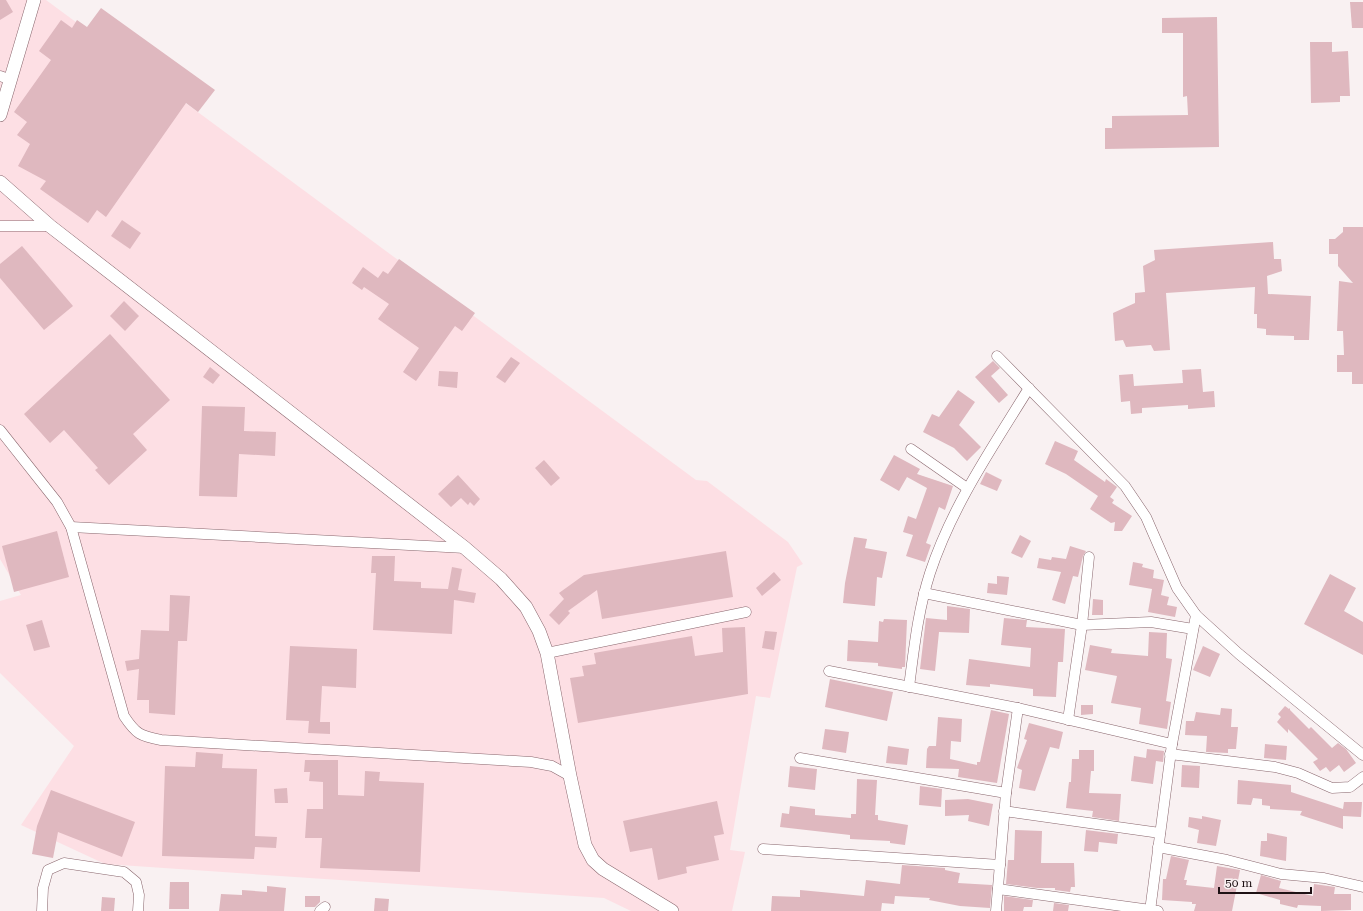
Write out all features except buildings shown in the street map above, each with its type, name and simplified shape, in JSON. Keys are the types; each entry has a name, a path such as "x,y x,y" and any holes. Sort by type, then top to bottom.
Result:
{"street":[{"path":"0,114 5,78 34,0"},
{"path":"0,182 50,226 465,548 501,579 526,607 539,631 547,653 570,776 586,845 593,860 603,870 672,911"},
{"path":"0,226 50,226"},
{"path":"997,356 1125,486 1146,517 1177,588 1196,615 1239,654 1363,755"},
{"path":"909,687 924,593 945,533 967,488 1029,388"},
{"path":"0,430 57,502 71,527 124,716 133,730 144,737 161,740 531,762 552,766 570,776"},
{"path":"911,450 967,488"},
{"path":"71,527 465,548"},
{"path":"1068,720 1082,625 1089,557"},
{"path":"924,593 1082,625 1151,622 1193,629"},
{"path":"547,653 746,612"},
{"path":"998,889 1153,910 1158,847 1170,754 1196,615"},
{"path":"829,671 1018,708 1172,744"},
{"path":"996,911 1004,811 1018,708"},
{"path":"1170,754 1275,767 1298,773 1332,788 1350,788 1363,777"},
{"path":"800,758 1006,793"},
{"path":"1004,811 1160,833"},
{"path":"1158,847 1227,860 1281,874 1324,878 1363,887"},
{"path":"763,849 1000,865"},
{"path":"42,911 43,888 48,870 64,863 124,872 136,882 139,895 138,911"}],"shaded area":[{"path":"0,0 46,0 696,480 707,481 788,542 803,564 797,567 770,698 756,696 730,850 745,852 732,911 631,911 604,898 105,864 21,825 74,746 0,673 0,601 21,595 0,559"}]}
